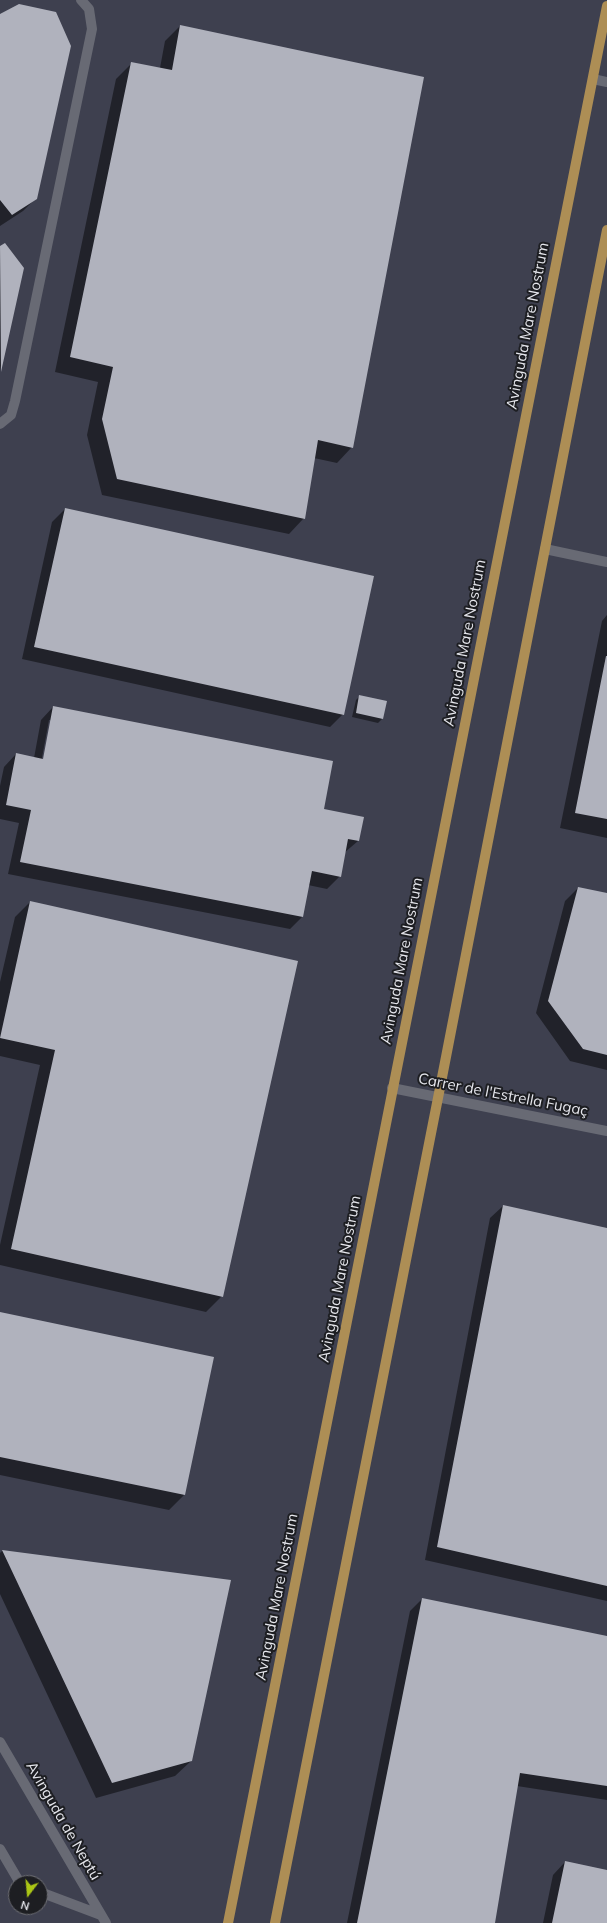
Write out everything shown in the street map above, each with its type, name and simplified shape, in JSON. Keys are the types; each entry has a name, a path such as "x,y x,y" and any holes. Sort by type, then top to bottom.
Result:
{"main road":[{"name":"Avinguda Mare Nostrum","path":"228,1923 607,6"},
{"path":"274,1923 438,1098 607,230"}],"street":[{"path":"0,424 11,415 15,401 92,29 89,9 81,0"},
{"path":"593,79 607,82"},
{"path":"545,549 607,562"},
{"name":"Carrer de l'Estrella Fugaç","path":"392,1088 607,1131"},
{"name":"Avinguda de Neptú","path":"0,1742 103,1919"},
{"path":"0,1849 15,1875"},
{"name":"Avinguda de Neptú","path":"48,1895 103,1919"}],"shaded area":[{"path":"0,0 607,0 607,1923 0,1923"}],"building":[{"path":"19,4 56,12 71,46 37,199 12,215 0,200 0,14"},
{"path":"180,25 424,77 353,448 318,440 305,519 117,479 102,419 113,367 70,357 131,62 172,70"},
{"path":"5,243 24,268 1,372 0,246"},
{"path":"65,508 374,576 344,715 34,647"},
{"path":"607,656 607,819 575,813"},
{"path":"359,695 387,701 383,719 356,713"},
{"path":"53,706 333,761 324,809 364,817 359,841 348,839 341,877 312,871 303,917 20,862 31,810 6,805 16,753 43,759"},
{"path":"578,887 607,893 607,1055 583,1049 548,1001"},
{"path":"30,901 298,961 223,1297 11,1249 55,1050 0,1038"},
{"path":"503,1205 607,1228 607,1586 437,1547"},
{"path":"0,1312 214,1357 185,1495 0,1457"},
{"path":"2,1550 231,1580 192,1761 112,1783"},
{"path":"422,1598 607,1636 607,1786 520,1773 495,1923 357,1923"},
{"path":"565,1861 607,1870 607,1923 552,1923"}]}
